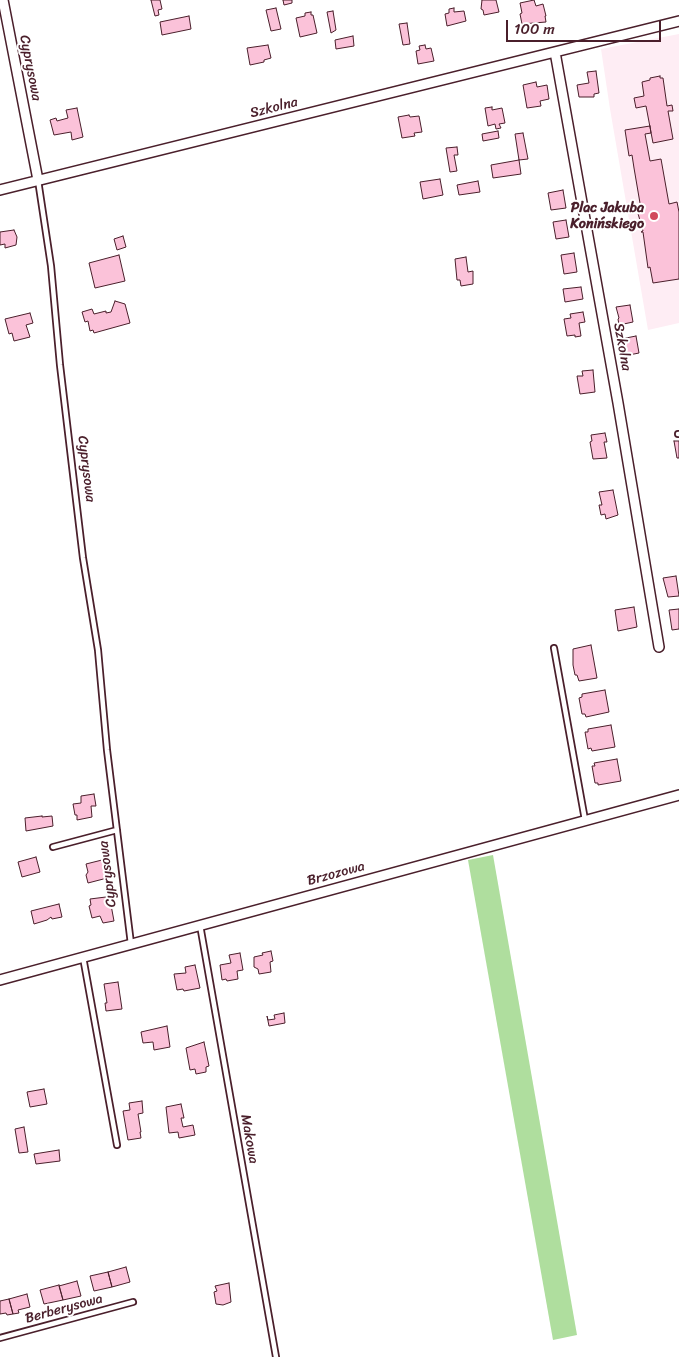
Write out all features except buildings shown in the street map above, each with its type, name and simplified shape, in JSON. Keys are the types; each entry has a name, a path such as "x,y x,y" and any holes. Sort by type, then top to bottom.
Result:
{"street":[{"name":"Cyprysowa","path":"3,0 38,180"},
{"name":"Szkolna","path":"0,190 679,21"},
{"name":"Szkolna","path":"554,52 620,413 659,647"},
{"name":"Brzozowa","path":"0,980 679,795"}],"lane":[{"name":"Cyprysowa","path":"38,180 51,266 60,365 82,548 98,650 131,944"},
{"path":"554,648 585,820"},
{"path":"53,847 117,830"},
{"name":"Makowa","path":"200,925 276,1357"},
{"path":"83,957 117,1145"},
{"name":"Berberysowa","path":"0,1338 133,1302"}],"shaded area":[{"name":"Plac Jakuba Konińskiego","path":"679,34 679,323 648,330 601,49"}],"green space":[{"path":"493,855 577,1335 553,1340 468,860"}],"place":[{"name":"Plac Jakuba Konińskiego","path":"654,216"}]}
